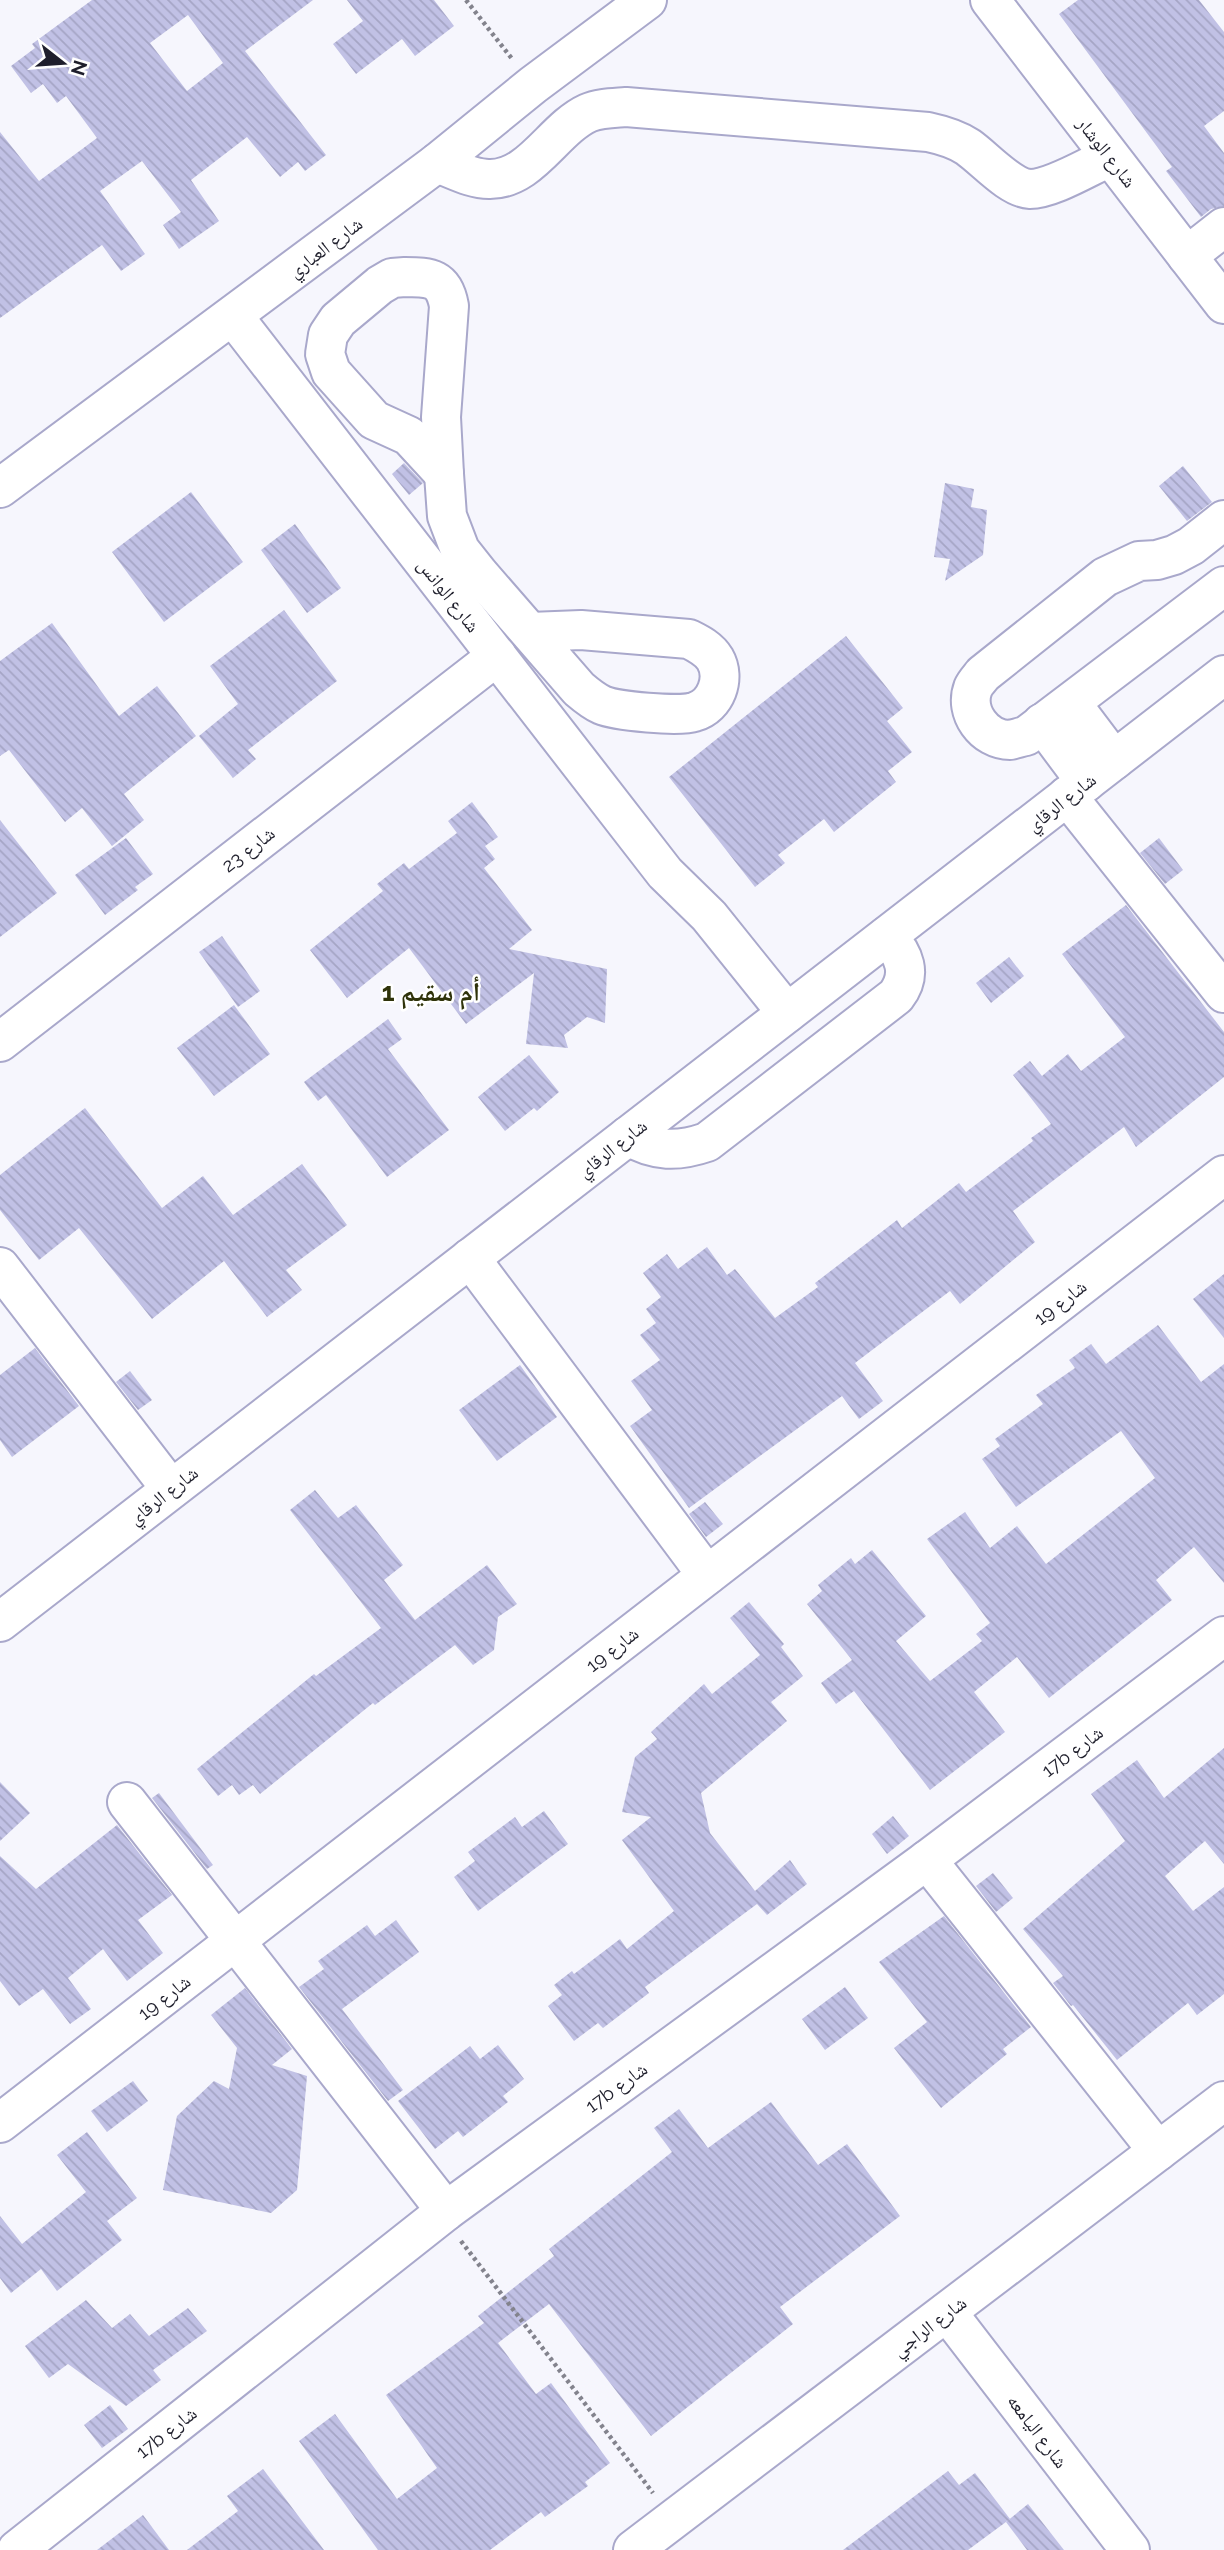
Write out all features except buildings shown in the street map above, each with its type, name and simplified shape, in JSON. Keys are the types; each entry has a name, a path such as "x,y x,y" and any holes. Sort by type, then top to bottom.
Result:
{"street":[{"name":"شارع العباري","path":"0,488 437,163 533,85 647,0"},
{"name":"شارع الوشار","path":"990,0 1224,304"},
{"path":"437,163 474,177 491,179 509,176 573,122 588,113 625,107 928,132 967,146 1015,185 1029,189 1044,187 1110,157"},
{"path":"1187,256 1224,227"},
{"name":"شارع الوانس","path":"233,316 465,586 497,656 665,873 683,910 777,1021"},
{"path":"425,426 444,474 447,516 460,550 465,586 530,632 590,699 603,706 678,714 694,712 709,704 718,691 720,674 715,659 704,647 689,639 581,630 530,632"},
{"path":"1224,520 1191,546 1174,555 1139,561 1105,577 982,674 973,689 971,707 978,724 991,735 1009,740 1026,736 1224,586"},
{"path":"569,677 581,630"},
{"name":"شارع 23","path":"0,1042 497,656"},
{"name":"شارع الرقاي","path":"0,1622 1224,675"},
{"path":"1056,713 1089,780 1224,993"},
{"path":"628,1136 644,1145 666,1149 691,1147 707,1142 896,996 901,990 906,970 898,947 887,936"},
{"name":"شارع 19","path":"0,2123 1224,1175"},
{"path":"470,1258 707,1574"},
{"path":"0,1267 171,1489"},
{"name":"17b شارع","path":"17,2550 444,2213 927,1860 1224,1636"},
{"path":"127,1802 444,2213"},
{"path":"927,1860 1158,2151"},
{"name":"شارع الراجي","path":"633,2550 1224,2101"},
{"name":"شارع اليامعه","path":"947,2312 1130,2550"}],"path":[{"path":"466,0 533,85"},
{"path":"444,2213 673,2519"}],"district":[{"name":"أم سقيم 1","path":"431,992"}]}
